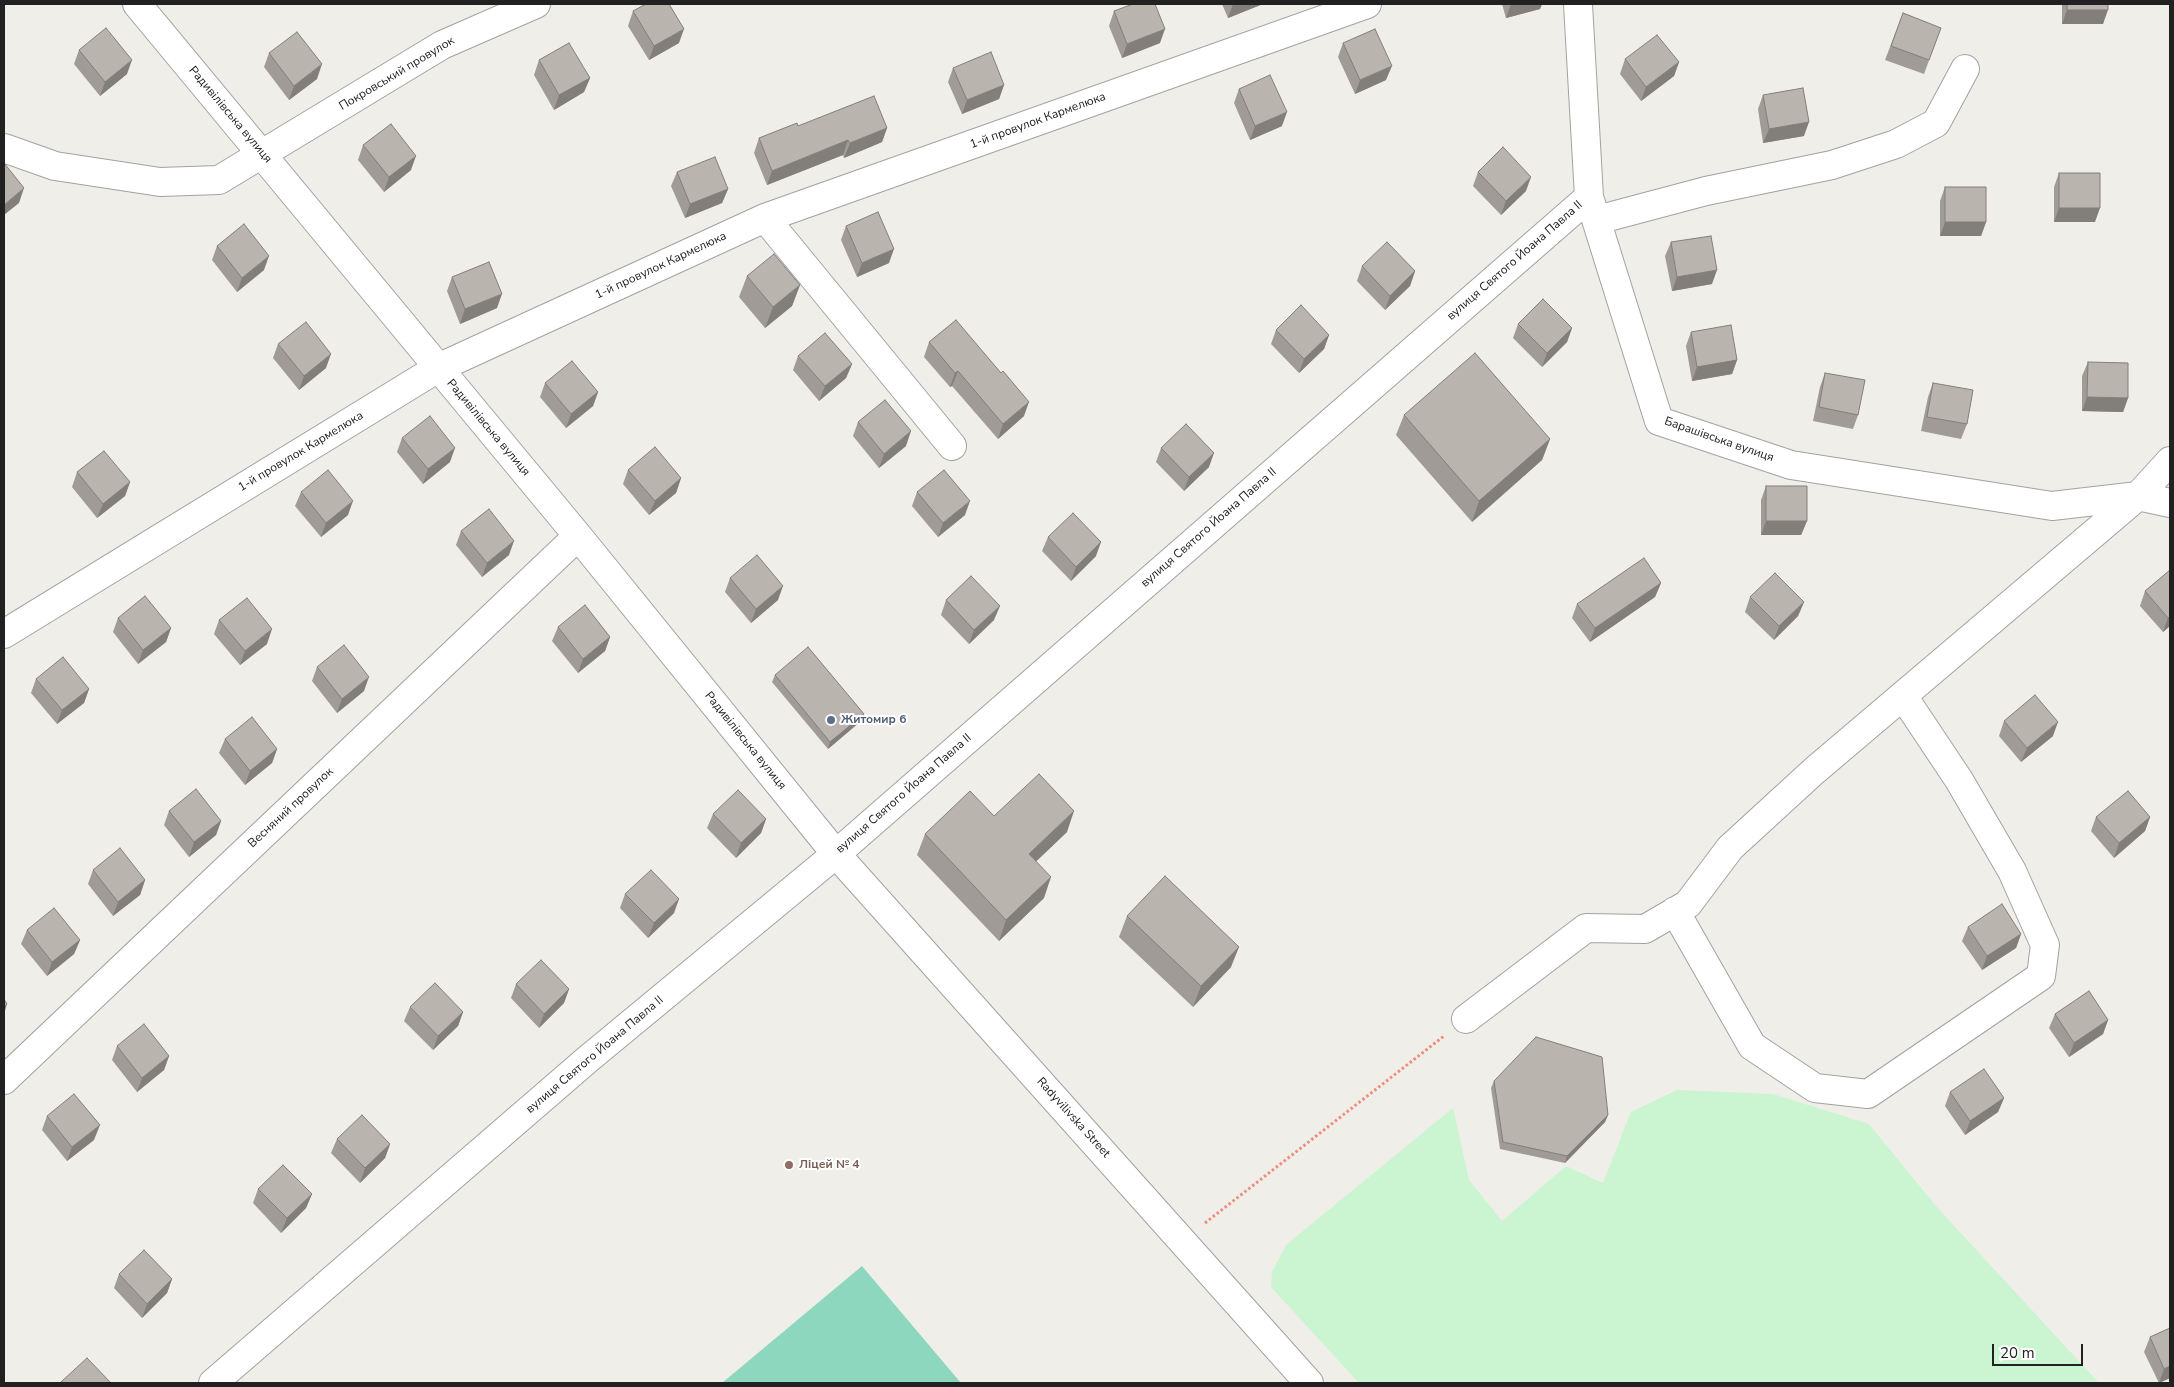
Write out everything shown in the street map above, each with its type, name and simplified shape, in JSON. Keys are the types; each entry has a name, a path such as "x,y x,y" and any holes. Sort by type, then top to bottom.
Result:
{"street":[{"name":"Радивілівська вулиця","path":"137,4 578,536 836,854"},
{"name":"Покровський провулок","path":"4,148 55,166 160,182 219,180 442,45 536,4"},
{"name":"1-й провулок Кармелюка","path":"4,634 438,368 765,218 1367,4"},
{"name":"Барашівська вулиця","path":"1578,4 1593,208 1659,421 1791,465 2052,506 2138,496 2170,503"},
{"path":"1593,208 1706,191 1832,165 1896,144 1936,123 1965,68"},
{"name":"вулиця Святого Йоана Павла II","path":"213,1383 588,1059 836,854 1593,208"},
{"path":"765,218 952,446"},
{"path":"1466,1019 1586,928 1645,930 1688,904 1730,848 1814,770 2138,496 2170,461"},
{"name":"Весняний провулок","path":"4,1080 578,536"},
{"path":"1675,911 1752,1046 1815,1088 1868,1094 2041,976 2045,945 2012,871 1959,780 1903,696"},
{"name":"Radyvilivska Street","path":"836,854 1183,1240 1308,1383"}],"path":[{"path":"1183,1240 1466,1019"}],"green space":[{"path":"1677,1090 1773,1094 1869,1124 1935,1205 2099,1383 1359,1383 1271,1287 1272,1272 1286,1245 1453,1108 1469,1180 1502,1221 1566,1166 1603,1183 1631,1112"},
{"path":"862,1266 961,1383 722,1383"}],"building":[{"path":"646,4 669,4 684,29 654,46 633,11"},
{"path":"1133,4 1155,4 1165,29 1127,44 1114,11"},
{"path":"2067,4 2108,4 2108,10 2067,10"},
{"path":"1903,13 1941,28 1929,60 1891,46"},
{"path":"106,28 132,60 105,82 79,50"},
{"path":"1375,29 1392,66 1360,80 1343,43"},
{"path":"297,32 322,64 294,86 269,53"},
{"path":"1657,35 1679,62 1646,87 1625,59"},
{"path":"569,43 590,78 559,95 539,60"},
{"path":"991,52 1004,85 967,100 953,68"},
{"path":"1270,75 1287,112 1255,126 1239,89"},
{"path":"1803,88 1809,122 1769,129 1763,95"},
{"path":"874,96 887,128 850,143 848,140 772,171 759,138 797,123 798,126"},
{"path":"391,124 416,156 389,177 363,145"},
{"path":"1503,147 1531,177 1506,201 1478,172"},
{"path":"715,157 728,189 690,204 677,172"},
{"path":"4,163 24,188 4,205"},
{"path":"2059,173 2100,173 2100,208 2059,208"},
{"path":"1945,187 1986,187 1986,222 1945,222"},
{"path":"878,212 894,249 862,263 846,226"},
{"path":"244,224 269,256 242,278 217,246"},
{"path":"1711,236 1717,270 1677,277 1671,242"},
{"path":"1387,242 1415,271 1390,296 1362,266"},
{"path":"774,254 800,285 773,307 747,276"},
{"path":"489,262 502,294 465,309 452,277"},
{"path":"1543,299 1572,328 1547,353 1518,324"},
{"path":"1301,305 1329,335 1304,359 1276,330"},
{"path":"956,320 1001,373 1003,371 1029,402 1003,424 958,371 955,373 929,342"},
{"path":"306,322 331,354 304,376 278,344"},
{"path":"1731,325 1737,360 1697,367 1691,332"},
{"path":"825,333 852,364 825,386 798,356"},
{"path":"1475,353 1550,439 1479,501 1404,415"},
{"path":"572,361 598,392 571,414 545,383"},
{"path":"2088,362 2128,363 2128,398 2087,397"},
{"path":"1825,373 1865,380 1858,415 1819,407"},
{"path":"1933,383 1973,390 1967,424 1927,417"},
{"path":"885,400 911,431 884,454 858,422"},
{"path":"430,416 455,448 428,469 402,438"},
{"path":"1186,424 1214,453 1189,477 1161,448"},
{"path":"655,447 681,478 655,501 628,470"},
{"path":"104,451 130,482 103,504 77,472"},
{"path":"328,470 353,501 326,523 301,492"},
{"path":"944,470 970,501 943,523 917,492"},
{"path":"1766,486 1807,486 1807,521 1766,521"},
{"path":"489,509 514,541 487,563 461,531"},
{"path":"1073,513 1101,542 1076,567 1048,537"},
{"path":"757,555 783,586 756,609 730,578"},
{"path":"1644,558 1661,583 1595,628 1577,604"},
{"path":"2170,570 2170,616 2168,618 2145,591"},
{"path":"1775,573 1804,602 1779,626 1750,597"},
{"path":"971,576 1000,606 974,630 946,600"},
{"path":"145,596 171,628 143,650 118,618"},
{"path":"247,598 272,629 245,651 219,620"},
{"path":"585,605 610,637 583,659 558,627"},
{"path":"344,645 369,677 342,699 317,667"},
{"path":"808,647 864,714 830,742 775,675"},
{"path":"63,657 89,689 62,710 36,679"},
{"path":"2035,695 2058,722 2027,748 2004,721"},
{"path":"252,717 277,749 250,771 225,739"},
{"path":"1039,774 1074,811 1029,854 1051,877 1006,920 925,834 970,791 994,816"},
{"path":"196,789 221,821 194,842 169,811"},
{"path":"738,790 766,819 741,843 713,814"},
{"path":"2128,791 2150,817 2119,843 2096,817"},
{"path":"120,848 145,880 118,902 93,870"},
{"path":"651,870 679,899 654,923 625,894"},
{"path":"1165,876 1239,947 1201,986 1127,916"},
{"path":"2002,904 2021,934 1987,956 1968,927"},
{"path":"54,908 80,940 52,962 27,930"},
{"path":"541,960 569,989 544,1014 516,984"},
{"path":"435,983 463,1012 438,1036 410,1007"},
{"path":"2089,991 2108,1020 2074,1043 2055,1014"},
{"path":"144,1024 169,1056 142,1078 117,1046"},
{"path":"1536,1037 1602,1057 1608,1115 1567,1156 1503,1142 1494,1081"},
{"path":"1984,1069 2004,1098 1970,1121 1950,1092"},
{"path":"74,1094 100,1125 72,1147 47,1116"},
{"path":"362,1115 390,1144 365,1168 337,1139"},
{"path":"283,1165 312,1194 287,1218 258,1189"},
{"path":"144,1250 172,1279 147,1304 119,1274"},
{"path":"2170,1328 2170,1366 2164,1369 2150,1337"},
{"path":"87,1358 111,1383 61,1382"}],"place":[{"name":"Житомир 6","path":"831,720"},
{"name":"Ліцей № 4","path":"789,1165"}]}
